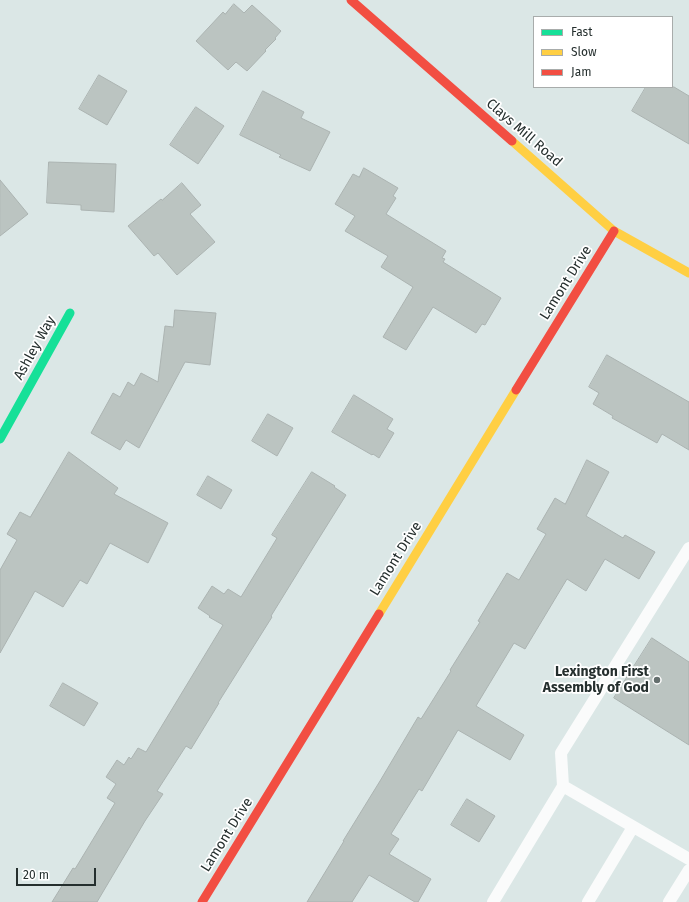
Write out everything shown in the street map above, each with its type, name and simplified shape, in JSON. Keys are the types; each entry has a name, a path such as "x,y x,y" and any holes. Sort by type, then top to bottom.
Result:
{"street":[{"name":"Clays Mill Road","path":"351,0 614,231 689,273"},
{"name":"Lamont Drive","path":"202,902 614,231"},
{"name":"Ashley Way","path":"0,439 70,313"}],"lane":[{"path":"493,902 563,786 561,753 689,548"},
{"path":"563,786 689,859"},
{"path":"588,902 633,827"},
{"path":"669,902 689,870"}],"building":[{"path":"234,4 244,13 252,5 281,31 275,38 276,39 265,50 266,51 247,71 236,62 228,70 196,41 223,12 225,14"},
{"path":"99,75 127,91 107,125 79,109"},
{"path":"674,87 689,96 689,144 632,111 645,88"},
{"path":"263,91 304,112 301,118 330,132 310,171 279,157 281,155 240,135"},
{"path":"196,107 224,126 198,164 170,145"},
{"path":"49,162 116,164 114,212 81,210 81,205 47,203"},
{"path":"364,168 398,188 393,196 396,198 386,214 446,251 442,258 445,259 443,262 501,298 485,325 482,324 476,333 433,307 406,350 383,337 413,287 381,267 388,256 345,231 355,216 335,204 353,174 359,177"},
{"path":"0,180 28,214 0,236"},
{"path":"182,183 201,205 190,214 215,242 177,275 158,253 154,256 128,226"},
{"path":"175,310 216,313 210,365 185,362 139,448 126,440 120,450 91,433 113,393 120,397 128,382 134,386 141,373 158,382 165,326 173,327"},
{"path":"607,355 689,402 689,450 662,434 657,443 612,418 613,416 593,404 599,393 589,387"},
{"path":"354,395 393,419 387,429 394,433 379,458 332,432"},
{"path":"268,414 293,428 277,456 252,441"},
{"path":"69,452 118,488 114,494 168,523 148,563 110,543 87,584 80,580 63,607 35,591 0,653 0,570 17,540 7,534 20,512 30,517"},
{"path":"587,460 609,472 586,516 623,538 625,535 655,552 639,579 605,559 586,591 567,579 525,649 514,643 476,706 524,735 510,760 458,730 422,791 419,789 391,834 399,839 389,854 431,879 418,902 415,902 369,875 352,902 307,902 418,717 421,719 451,671 450,670 480,622 478,621 507,573 519,580 546,534 537,529 555,498 565,504"},
{"path":"312,472 335,486 334,487 346,495 191,749 186,746 157,791 163,794 145,821 97,902 52,902 73,868 75,869 115,803 107,798 116,784 106,777 117,760 124,765 129,757 131,759 138,748 146,752 223,625 209,617 210,616 198,608 212,586 224,594 228,589 241,597 277,538 272,535"},
{"path":"208,476 232,490 221,509 197,495"},
{"name":"Lexington First Assembly of God","path":"652,638 689,662 689,745 614,698"},
{"path":"63,683 98,703 84,726 50,706"},
{"path":"467,799 495,816 479,842 451,825"}],"traffic: fast":[{"path":"0,439 70,313"}],"traffic: slow":[{"path":"512,141 614,231 689,273"},
{"path":"379,614 516,390"}],"traffic: jam":[{"path":"351,0 512,141"},
{"path":"516,390 614,231"},
{"path":"202,902 379,614"}],"place":[{"name":"Lexington First Assembly of God","path":"657,680"}]}
